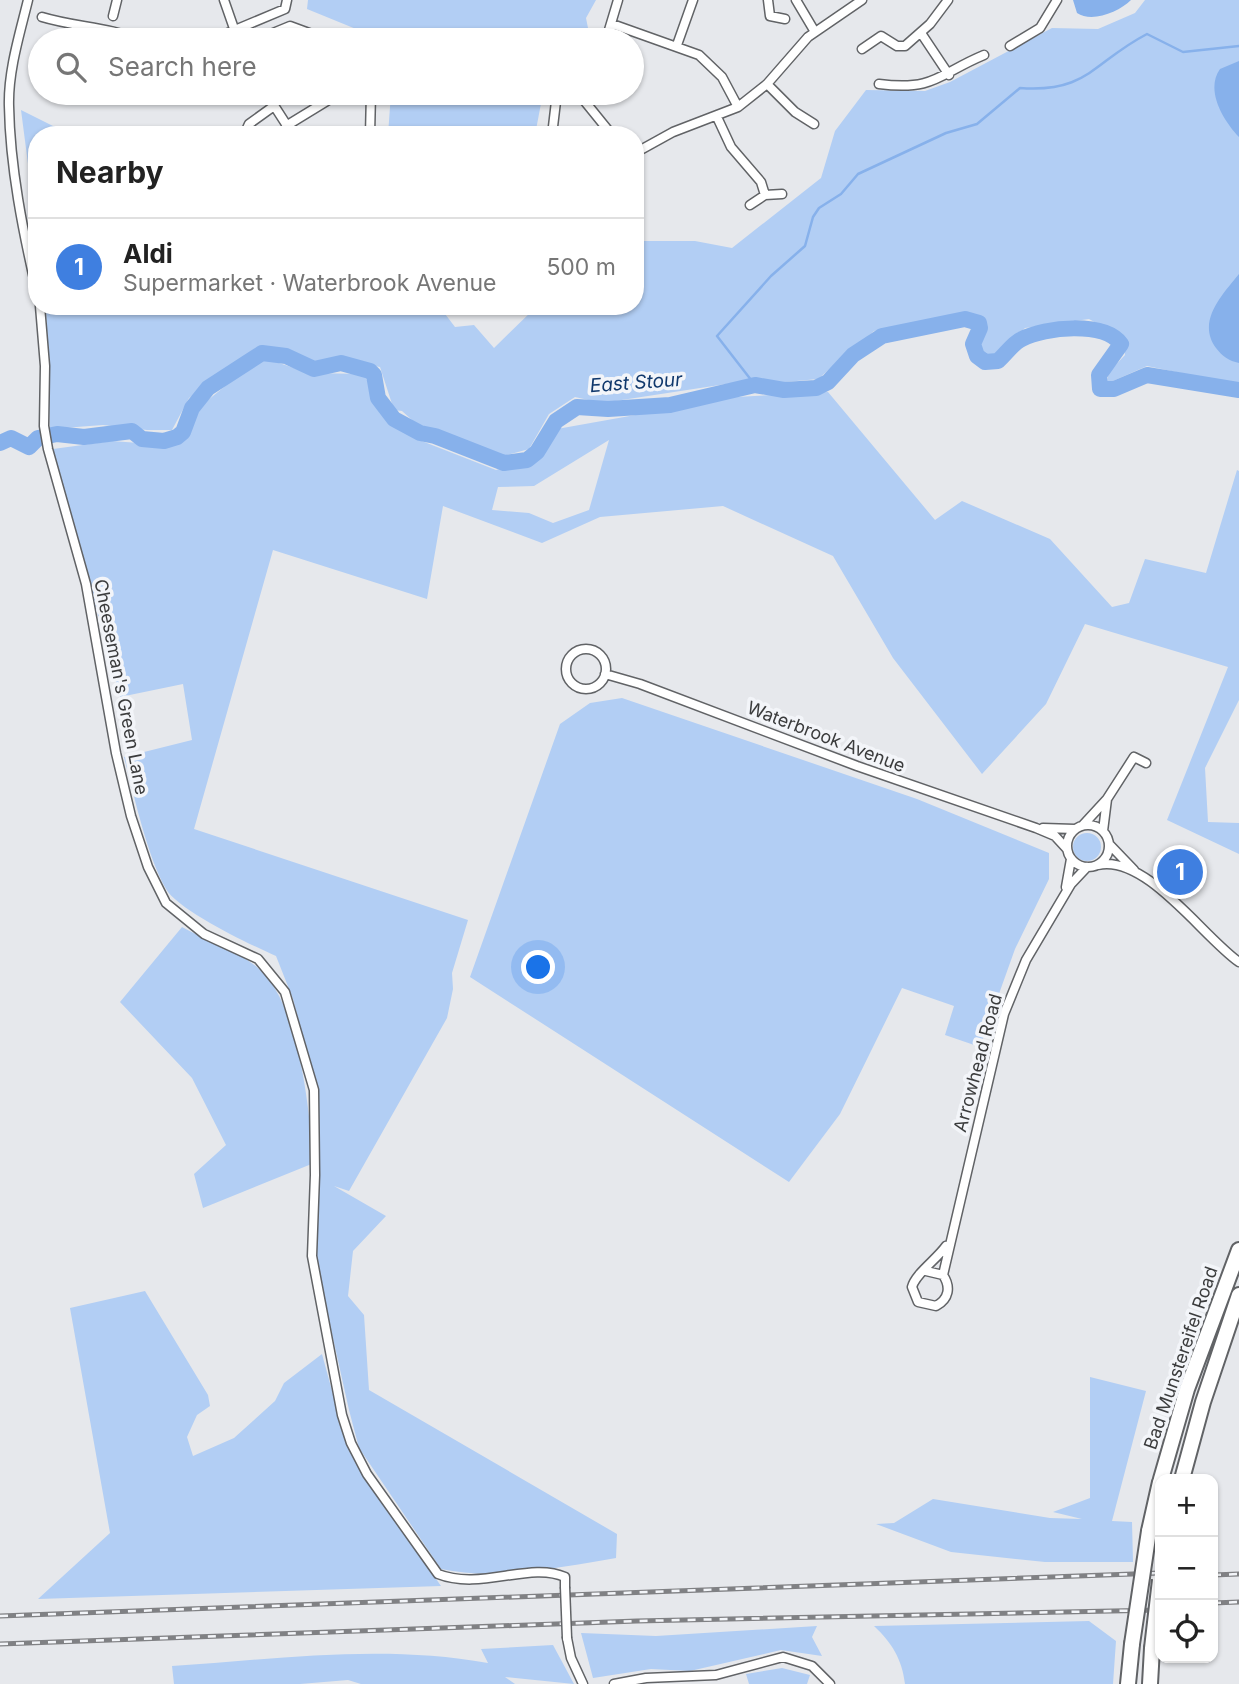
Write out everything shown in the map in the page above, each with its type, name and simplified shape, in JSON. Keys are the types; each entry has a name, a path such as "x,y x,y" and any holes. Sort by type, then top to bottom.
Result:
{"highway":[{"name":"Bad Munstereifel Road","path":"1163,1474 1187,1389 1239,1250"},
{"name":"Bad Munstereifel Road","path":"1183,1474 1200,1412 1239,1295"},
{"name":"Bad Munstereifel Road","path":"1128,1684 1149,1531 1155,1506"},
{"path":"1150,1684 1158,1600"}],"street":[{"path":"28,0 16,49 9,104 28,257"},
{"path":"105,28 111,23 117,0"},
{"path":"224,0 234,28"},
{"path":"237,28 285,9 287,0"},
{"path":"610,28 618,0"},
{"path":"677,45 693,0"},
{"path":"768,0 770,16 785,19"},
{"path":"796,0 815,32"},
{"path":"644,148 673,132 738,107 767,84 815,32 862,0"},
{"path":"862,49 881,36 901,47 921,33 948,0"},
{"path":"1010,46 1040,28 1053,2"},
{"path":"42,17 88,28"},
{"path":"111,23 120,28"},
{"path":"612,24 624,28"},
{"path":"921,33 949,75"},
{"path":"644,34 677,45 708,61 722,77 738,107"},
{"path":"879,85 922,85 949,75 984,55"},
{"path":"767,84 805,113 814,124"},
{"path":"247,126 274,106 286,126 320,105"},
{"path":"370,126 371,105"},
{"path":"553,126 556,105"},
{"path":"588,105 605,126"},
{"path":"716,117 731,147 761,182 765,195"},
{"path":"750,205 765,195 782,194"},
{"name":"Cheeseman's Green Lane","path":"41,315 45,366 44,426 48,449 86,584 116,753 131,816 156,887 166,903 204,934 258,959 285,992 314,1090 312,1256 329,1355 351,1443 367,1474 438,1574 453,1580 476,1581 546,1572 565,1577 567,1638 571,1658 583,1684"},
{"path":"588,649 604,661 605,674 592,688 578,688 569,680 567,663 575,652 588,649"},
{"name":"Waterbrook Avenue","path":"605,674 640,684 857,766 1036,828 1055,836 1067,849"},
{"path":"1141,876 1114,864 1087,867 1071,859 1067,849 1068,838 1107,799 1135,757 1146,762"},
{"path":"1103,831 1107,799"},
{"path":"1079,827 1094,825 1103,831 1110,845 1141,876 1176,902 1225,952 1239,962"},
{"name":"Waterbrook Avenue","path":"1036,828 1079,827"},
{"path":"1098,865 1108,854 1110,845"},
{"name":"Arrowhead Road","path":"1061,900 1070,874 1071,859"},
{"name":"Arrowhead Road","path":"943,1275 948,1244 1004,1014 1026,960 1061,900 1087,867"},
{"name":"Arrowhead Road","path":"926,1271 948,1244"},
{"path":"926,1271 943,1275 948,1286 946,1298 936,1306 924,1306 915,1298 912,1287 916,1277 926,1271"},
{"path":"614,1684 646,1678 716,1675 783,1657 812,1666 830,1684"}],"shaded area":[{"path":"308,0 596,0 586,18 588,28 354,28 307,9"},
{"path":"1073,0 1131,0 1113,12 1090,17 1077,13"},
{"path":"1145,0 1239,0 1239,385 1147,366 1106,384 1109,372 1125,355 1123,338 1089,319 1025,328 993,358 981,351 979,343 987,331 984,319 958,313 874,331 818,379 775,383 746,381 602,403 575,397 549,414 529,449 503,456 422,429 402,411 394,410 380,367 333,358 316,362 282,349 255,348 189,398 172,430 103,425 50,429 46,315 446,315 455,327 474,325 494,348 528,315 644,315 644,241 695,241 732,248 821,178 835,131 866,90 925,91 950,82 1052,28 1098,29 1135,13"},
{"path":"1239,61 1239,137 1222,114 1214,86 1220,69"},
{"path":"390,105 541,105 537,126 389,126"},
{"path":"21,110 53,126 28,126 28,164"},
{"path":"1239,274 1239,363 1218,351 1209,328 1210,318 1219,299"},
{"path":"261,357 309,373 364,374 388,422 414,438 496,470 540,458 557,429 736,397 828,392 935,520 962,501 1050,539 1112,607 1129,603 1145,559 1206,573 1237,470 1239,471 1239,700 1205,768 1208,822 1239,823 1239,854 1167,820 1228,667 1085,624 1046,704 982,774 893,658 833,556 723,506 600,517 542,543 443,506 427,599 273,550 194,829 468,920 452,973 453,989 447,1018 349,1191 334,1186 386,1216 353,1251 348,1296 364,1315 369,1390 617,1534 616,1558 551,1569 506,1573 484,1574 441,1569 359,1448 315,1257 318,1223 317,1091 293,999 276,956 216,927 185,907 173,898 159,875 124,757 192,740 183,684 120,697 53,449 112,441 166,445 186,434 197,409","holes":["609,440 589,510 553,523 529,513 492,510 498,487 534,486"]},
{"path":"622,698 917,799 1049,853 1049,879 1015,949 980,1047 945,1035 954,1006 902,988 840,1114 789,1182 470,977 560,724 590,703"},
{"path":"1087,833 1097,837 1101,847 1097,857 1087,861 1077,857 1073,847 1077,837"},
{"path":"182,927 250,962 272,984 284,1006 300,1059 314,1163 203,1208 194,1174 226,1145 192,1078 120,1002"},
{"path":"145,1291 208,1395 210,1406 197,1415 187,1437 193,1456 234,1438 275,1401 284,1383 322,1354 346,1442 380,1499 441,1586 38,1599 110,1533 70,1308"},
{"path":"1090,1377 1146,1391 1112,1521 1132,1522 1133,1562 1045,1562 951,1552 876,1524 894,1523 933,1499 1050,1518 1082,1519 1053,1512 1090,1498"},
{"path":"1089,1621 1116,1641 1113,1684 905,1684 895,1652 874,1626"},
{"path":"817,1626 812,1637 822,1656 781,1650 690,1671 651,1669 593,1678 581,1633 656,1636"},
{"path":"553,1645 574,1684 505,1677 515,1684 361,1684 348,1680 300,1684 174,1684 172,1666 370,1654 449,1657 488,1663 481,1649"},
{"path":"782,1668 810,1675 807,1684 749,1684 746,1674"}],"waterway":[{"path":"755,385 717,336 771,276 805,246 813,217 819,208 841,194 858,174 946,133 977,124 1020,88 1061,86 1076,80 1147,34 1183,52 1239,46"},
{"name":"East Stour","path":"0,443 11,438 29,447 38,438 57,434 84,437 132,431 142,439 164,441 177,437 183,432 192,408 208,388 262,353 286,356 314,369 341,363 370,371 374,375 378,398 394,419 420,433 435,436 504,463 527,460 537,452 556,421 577,407 608,409 670,405 755,385 784,390 816,388 828,382 853,355 882,336 965,319 979,323 980,328 973,344 977,356 985,362 998,361 1016,343 1032,335 1059,329 1088,329 1102,332 1121,344 1099,375 1100,389 1114,389 1147,375 1239,390"}],"railway":[{"path":"0,1616 1155,1573"},
{"path":"1218,1575 1239,1574"},
{"path":"1218,1603 1239,1602"},
{"path":"0,1644 637,1621 1155,1610"}],"place":[{"name":"Aldi","path":"1180,872"}]}
